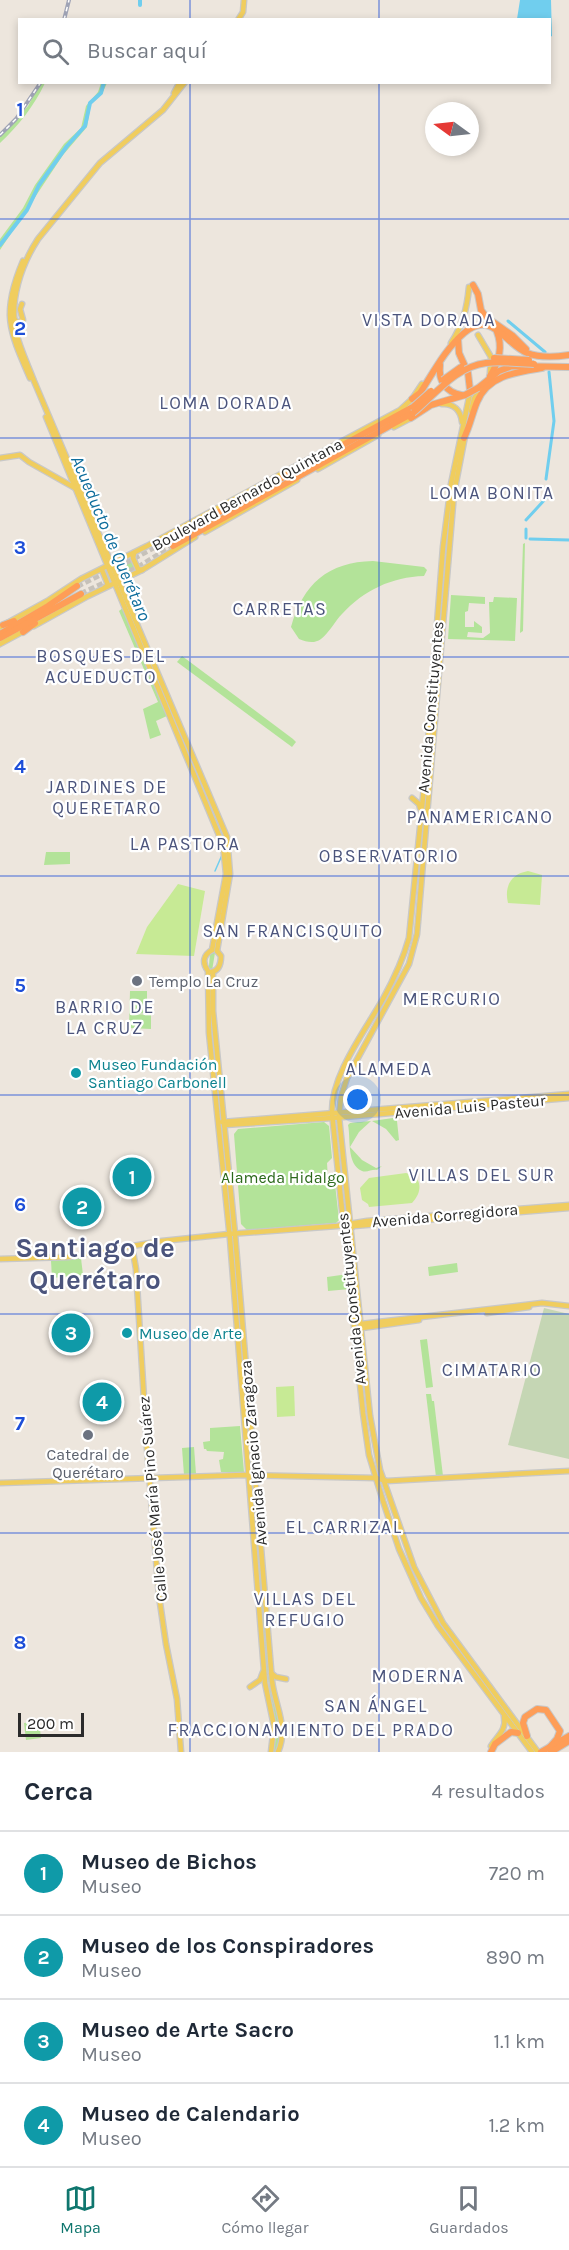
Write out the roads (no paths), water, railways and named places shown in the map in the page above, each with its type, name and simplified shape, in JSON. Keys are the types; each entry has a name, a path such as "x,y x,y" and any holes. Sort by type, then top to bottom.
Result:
{"highway":[{"path":"471,286 478,294 481,310 486,317 513,336 534,355"},
{"path":"412,399 420,393 458,338 478,325 487,325 495,329 525,352 569,361"},
{"path":"486,381 497,363 500,352 500,340 495,329"},
{"path":"458,338 459,353 468,373 465,393"},
{"name":"Boulevard Bernardo Quintana","path":"173,546 408,411 453,371 474,361 497,358 569,361"},
{"path":"443,359 440,374 443,384 451,392 465,393"},
{"path":"464,438 477,401 485,389 506,374 569,361"},
{"path":"411,418 431,405 478,388 499,371 512,366 542,368"},
{"path":"336,447 368,426"},
{"path":"332,456 373,439"},
{"name":"Boulevard Bernardo Quintana","path":"172,537 336,447 346,446"},
{"path":"240,496 272,483"},
{"path":"199,535 244,507"},
{"name":"Boulevard Bernardo Quintana","path":"0,638 51,607 77,586"},
{"name":"Boulevard Bernardo Quintana","path":"51,607 84,595"},
{"path":"2,626 51,607"},
{"path":"23,632 51,607"},
{"path":"527,1736 523,1723 525,1717 545,1706 560,1731 557,1739 545,1751"},
{"path":"490,1752 495,1744 511,1732 518,1732"},
{"path":"545,1751 569,1736"},
{"path":"545,1751 569,1741"}],"main road":[{"path":"240,18 245,0"},
{"path":"146,651 223,842 226,874 214,950 221,961 216,970 210,972 204,960 205,956 214,950 230,874 227,837 11,333 11,302 18,273 36,237 91,170 161,109 179,84"},
{"path":"53,429 19,341 15,319 19,281 30,252 38,239 100,163 163,110 183,84"},
{"path":"458,338 466,318 471,286"},
{"name":"Boulevard Bernardo Quintana","path":"2,626 97,570 134,553 400,410 412,399 459,330 468,297"},
{"path":"15,319 18,323 23,320 20,309 22,304"},
{"name":"Avenida Constituyentes","path":"478,335 491,357 490,373 474,399 454,493 417,934 409,964 346,1078 339,1115 370,1416 383,1480 414,1567 442,1622 527,1736 545,1751"},
{"name":"Avenida Constituyentes","path":"465,393 443,547 413,913 406,950 384,997 340,1076 332,1100 332,1116 363,1413 369,1455 376,1478 399,1548 421,1598 438,1626 532,1752"},
{"name":"Boulevard Bernardo Quintana","path":"0,638 23,632 84,595 117,583 142,570 199,535 439,404 457,408 460,413 461,430"},
{"path":"0,458 21,455 29,462 78,487"},
{"path":"134,553 134,562 138,569 142,570"},
{"path":"84,595 108,585 102,570 97,570"},
{"path":"412,798 419,804 421,814"},
{"path":"209,807 213,802"},
{"name":"Avenida Ignacio Zaragoza","path":"210,972 209,1022 222,1123 232,1234 264,1669 274,1737 271,1752"},
{"name":"Avenida Luis Pasteur","path":"222,1123 569,1096"},
{"name":"Avenida Corregidora","path":"0,1259 68,1257 132,1246 232,1234 354,1226 569,1206"},
{"path":"345,1232 351,1226"},
{"name":"Calle José María Pino Suárez","path":"132,1246 136,1269 159,1596 177,1699 181,1752"},
{"path":"362,1326 542,1305 569,1308"},
{"path":"0,1483 251,1476 383,1480 569,1471"},
{"name":"Avenida Ignacio Zaragoza","path":"251,1476 271,1673 282,1720 282,1738 278,1752"},
{"path":"250,1687 260,1680 264,1669"},
{"path":"271,1673 276,1677 286,1679"},
{"path":"490,1752 505,1724 500,1709"},
{"path":"274,1737 282,1738"}],"water":[{"path":"520,0 551,0 552,36 551,18 517,18"}],"waterway":[{"path":"140,0 140,5"},
{"path":"0,245 27,210 39,185 67,146 85,126 90,103 101,93 103,84"},
{"path":"508,321 545,352"},
{"path":"546,479 554,421 549,372"},
{"path":"526,520 549,495 548,487"},
{"path":"526,529 526,538"},
{"path":"530,539 569,540"},
{"name":"Acueducto de Querétaro","path":"148,656 225,840"},
{"name":"Acueducto de Querétaro","path":"215,871 222,855"}],"tunnel":[{"path":"77,586 173,537"},
{"path":"81,594 139,567 173,546"}],"railway":[{"path":"64,18 69,0"},
{"path":"0,135 16,119 40,84"}],"place":[{"name":"Templo La Cruz","path":"137,981"},
{"name":"Museo Fundación Santiago Carbonell","path":"76,1073"},
{"name":"Museo de Bichos","path":"132,1177"},
{"name":"Museo de los Conspiradores","path":"82,1207"},
{"name":"Museo de Arte Sacro","path":"71,1333"},
{"name":"Museo de Arte","path":"127,1333"},
{"name":"Museo de Calendario","path":"102,1402"},
{"name":"Catedral de Querétaro","path":"88,1435"}],"district":[{"name":"VISTA DORADA","path":"429,320"},
{"name":"LOMA DORADA","path":"226,403"},
{"name":"LOMA BONITA","path":"492,493"},
{"name":"CARRETAS","path":"280,609"},
{"name":"BOSQUES DEL ACUEDUCTO","path":"101,666"},
{"name":"JARDINES DE QUERETARO","path":"107,797"},
{"name":"PANAMERICANO","path":"480,817"},
{"name":"LA PASTORA","path":"185,844"},
{"name":"OBSERVATORIO","path":"389,856"},
{"name":"SAN FRANCISQUITO","path":"293,931"},
{"name":"MERCURIO","path":"452,999"},
{"name":"BARRIO DE LA CRUZ","path":"105,1017"},
{"name":"ALAMEDA","path":"389,1069"},
{"name":"VILLAS DEL SUR","path":"482,1175"},
{"name":"Santiago de Querétaro","path":"95,1263"},
{"name":"CIMATARIO","path":"492,1370"},
{"name":"EL CARRIZAL","path":"344,1527"},
{"name":"VILLAS DEL REFUGIO","path":"305,1609"},
{"name":"MODERNA","path":"418,1676"},
{"name":"SAN ÁNGEL","path":"376,1706"},
{"name":"FRACCIONAMIENTO DEL PRADO","path":"311,1730"}],"park label":[{"name":"Alameda Hidalgo","path":"283,1177"}]}
